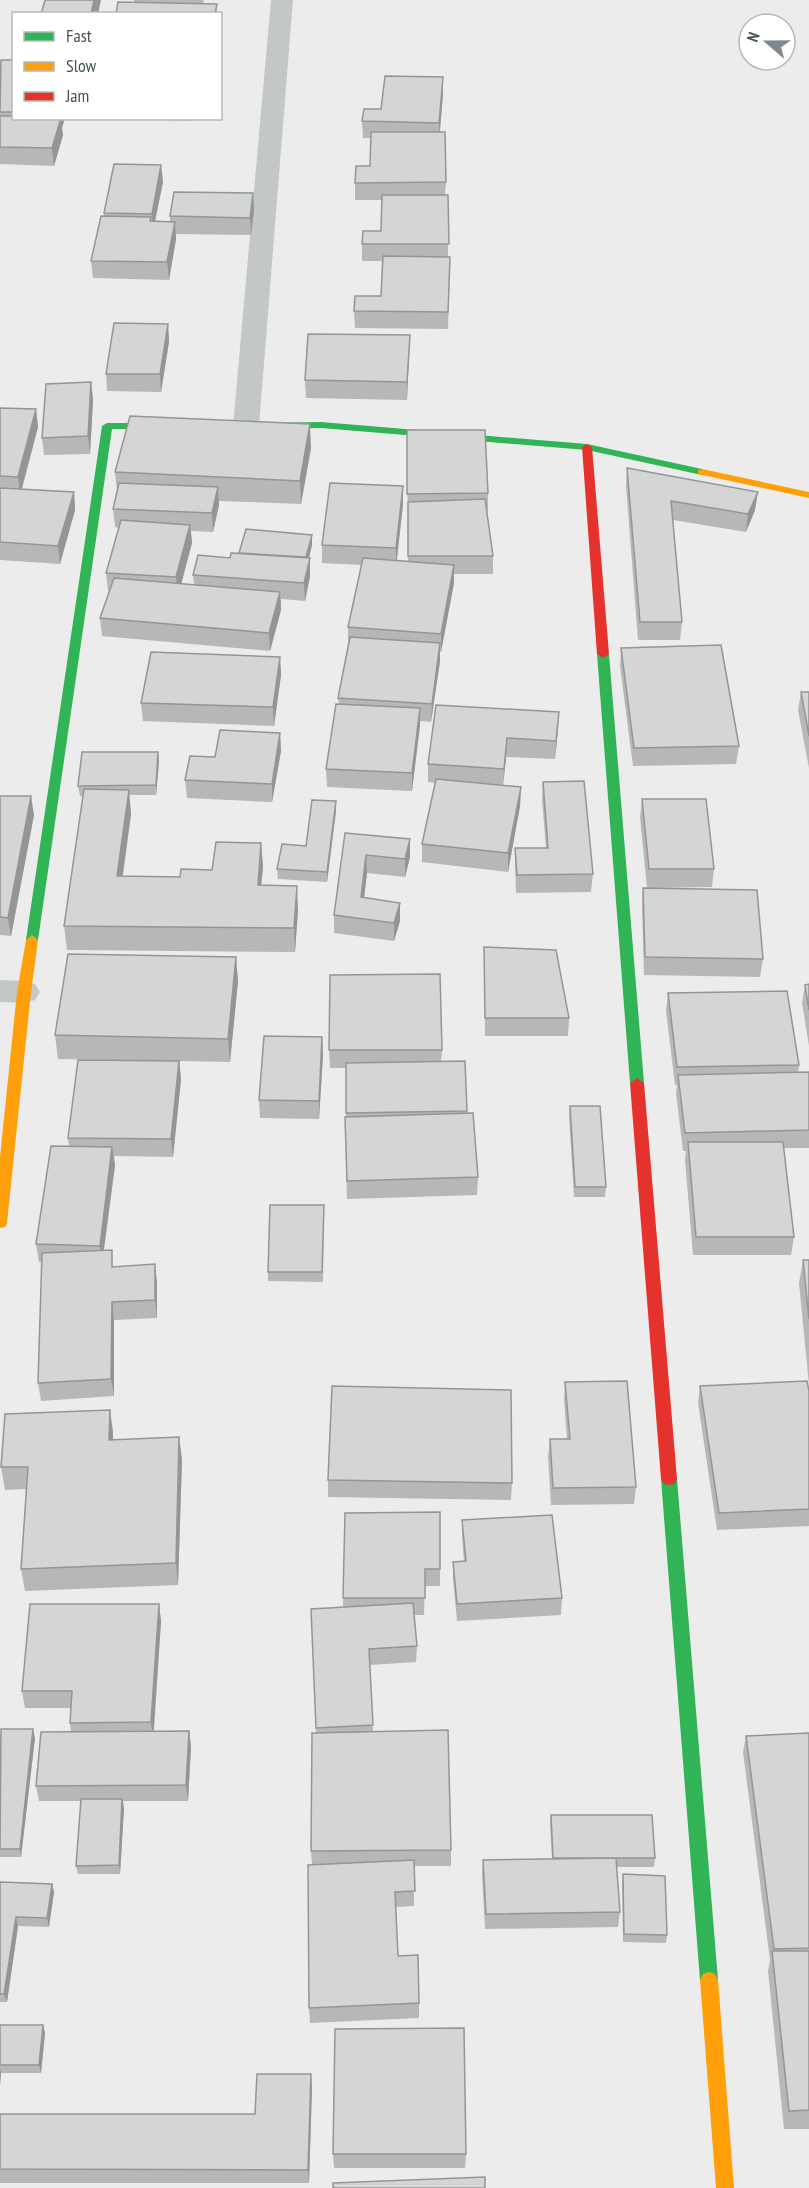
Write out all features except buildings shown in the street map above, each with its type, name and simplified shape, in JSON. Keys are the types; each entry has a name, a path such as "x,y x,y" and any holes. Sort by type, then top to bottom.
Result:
{"street":[{"path":"282,0 240,426 321,425 587,447 809,495"},
{"path":"0,1223 12,992 107,426 188,426"},
{"path":"587,447 725,2188"}],"traffic: fast":[{"path":"265,426 321,425 587,447 702,472"},
{"path":"32,940 107,426 171,426"},
{"path":"603,654 637,1083"},
{"path":"669,1479 709,1980"}],"traffic: slow":[{"path":"702,472 809,495"},
{"path":"0,1223 24,992 32,940"},
{"path":"709,1980 725,2188"}],"traffic: jam":[{"path":"587,447 603,654"},
{"path":"637,1083 669,1479"}]}
